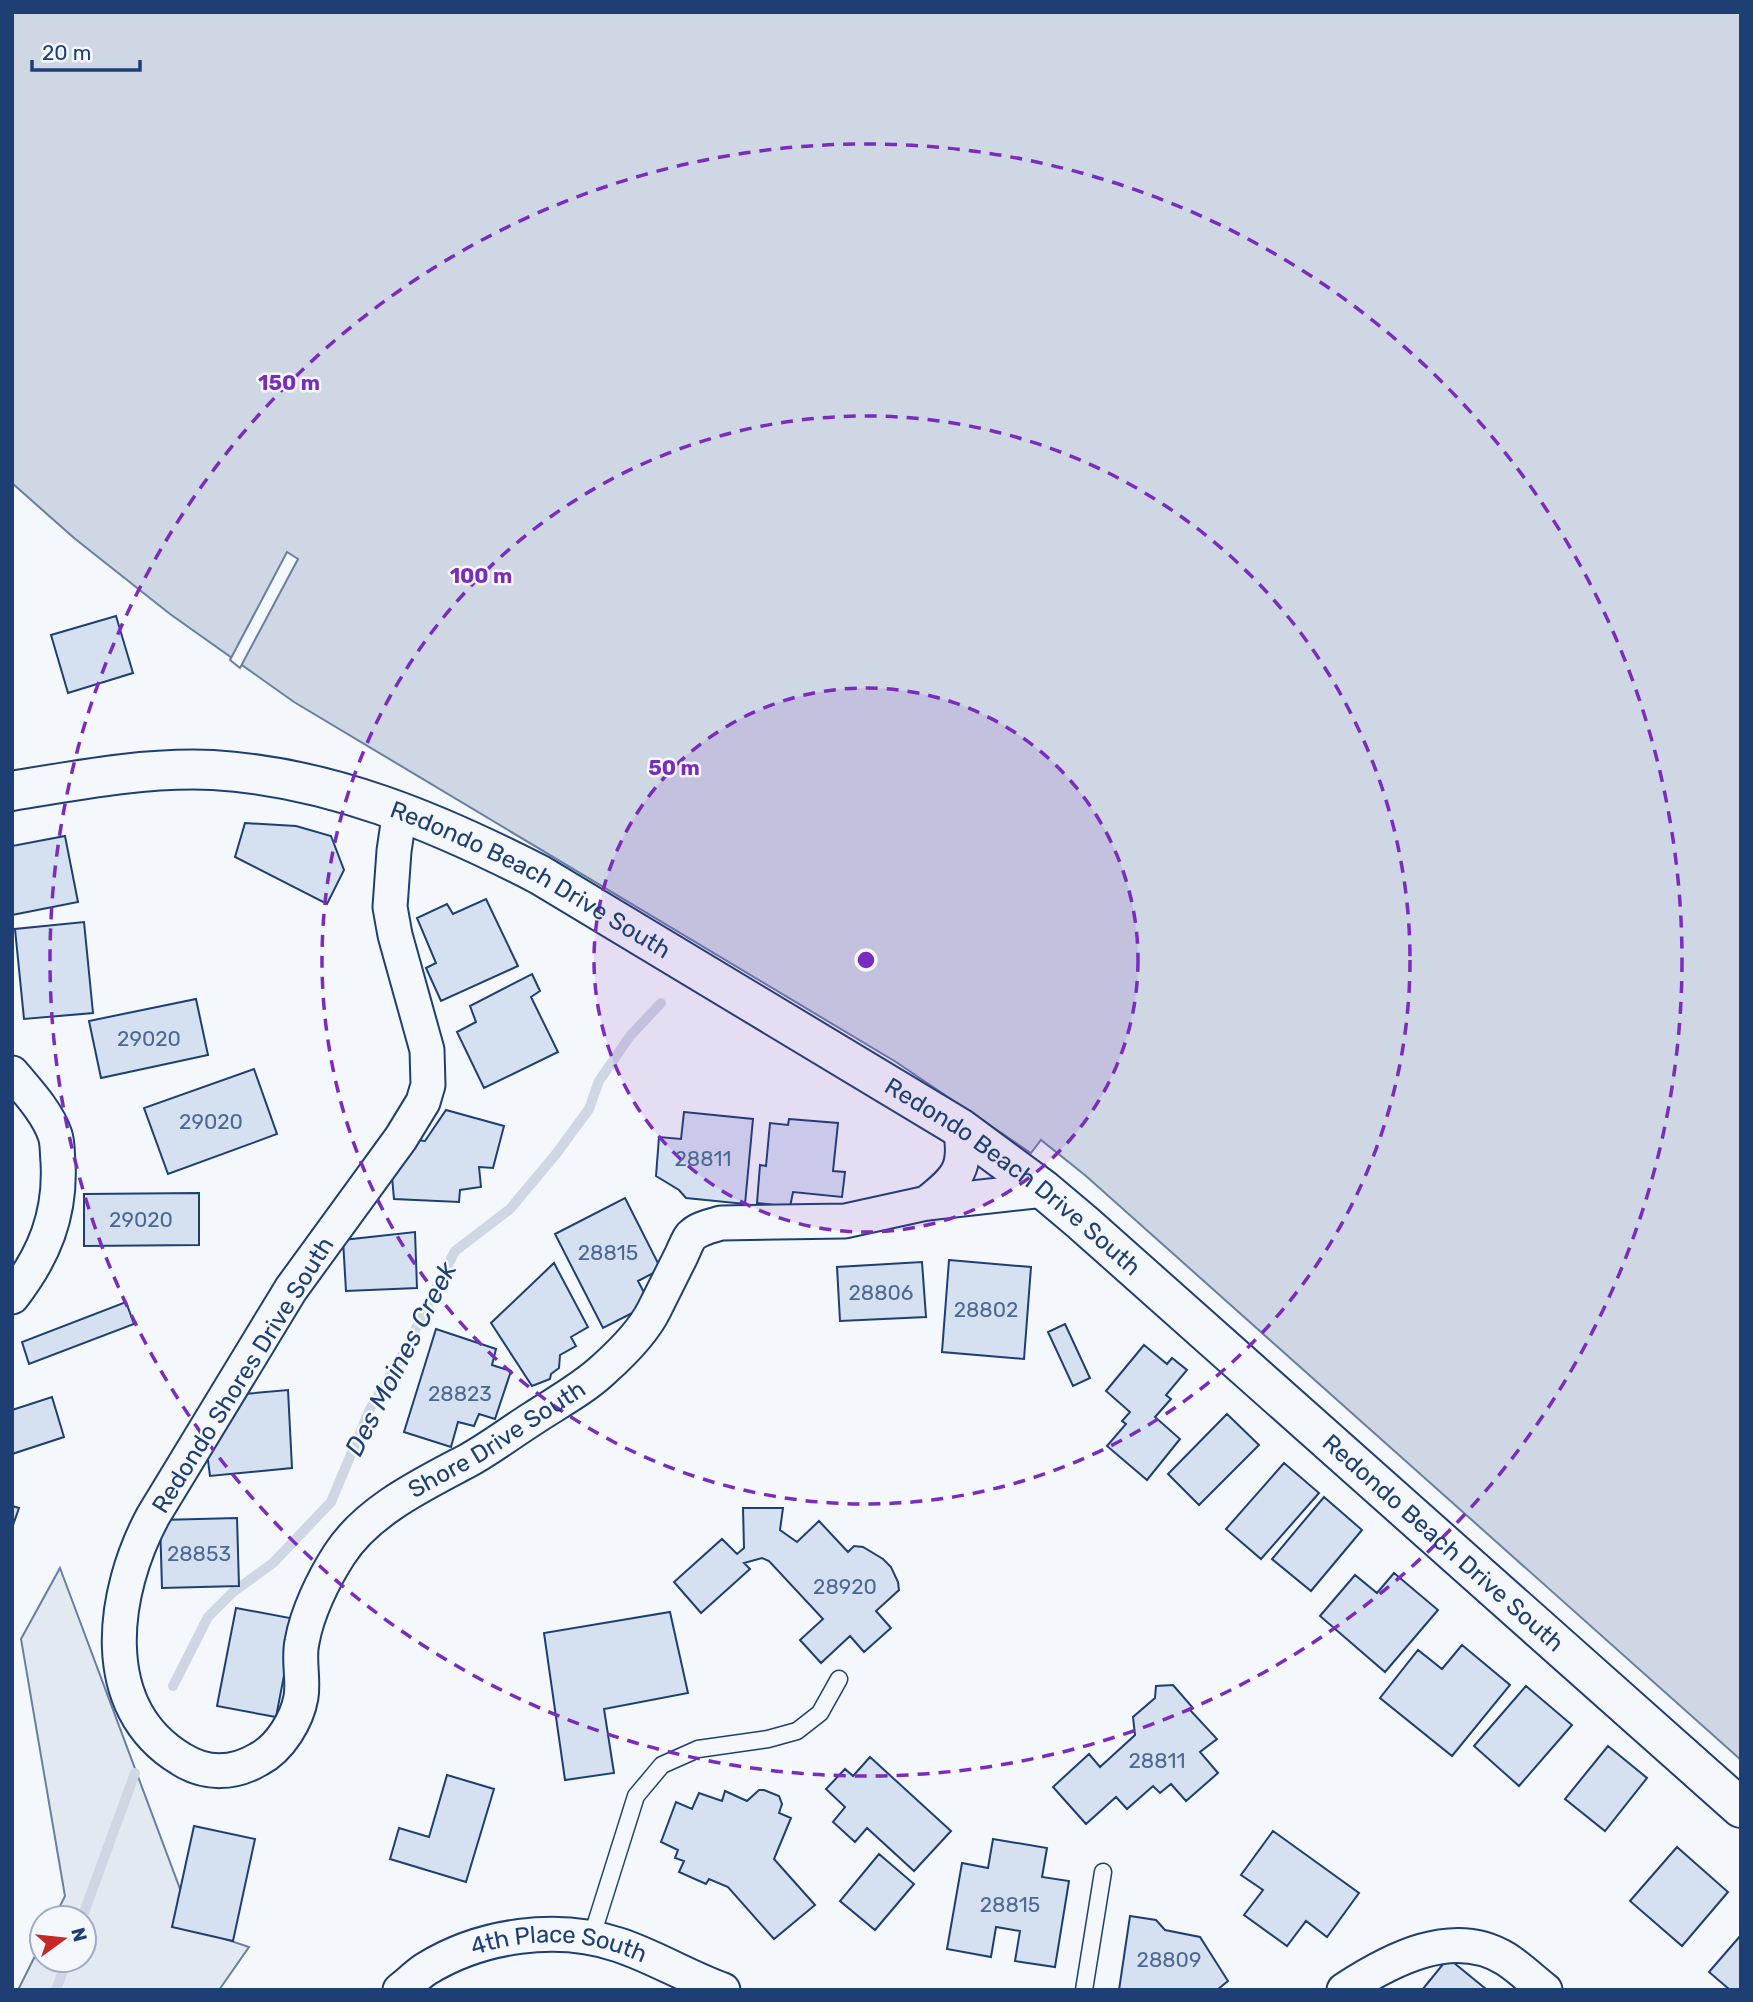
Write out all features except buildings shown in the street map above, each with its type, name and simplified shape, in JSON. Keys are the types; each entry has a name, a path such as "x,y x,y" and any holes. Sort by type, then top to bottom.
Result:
{"street":[{"name":"Redondo Beach Drive South","path":"12,791 155,771 212,770 290,779 400,810 479,844 540,875 960,1128 1044,1190 1741,1808"},
{"name":"Redondo Shores Drive South","path":"162,1746 135,1713 120,1663 119,1620 141,1539 291,1289 407,1129 423,1102 428,1085 427,1049 391,918 390,889 400,810"},
{"path":"12,1073 48,1119 56,1138 59,1175 58,1202 51,1227 28,1276 12,1297"},
{"name":"Shore Drive South","path":"927,1203 953,1183 964,1148 960,1128"},
{"name":"Shore Drive South","path":"162,1746 193,1766 224,1771 245,1767 263,1758 278,1744 293,1721 301,1698 300,1657 306,1626 330,1570 351,1540 399,1500 470,1459 605,1369 639,1333 654,1311 692,1236 703,1228 722,1223 845,1220 927,1203 1044,1190"},
{"name":"4th Place South","path":"400,1990 425,1969 478,1945 512,1938 550,1935 617,1944 723,1990"},
{"path":"1344,1990 1397,1959 1418,1951 1454,1946 1482,1950 1506,1959 1545,1990"}],"lane":[{"path":"591,1939 636,1796 662,1765 698,1749 768,1739 797,1731 820,1713 839,1679"},
{"path":"1084,1990 1103,1872"}],"shaded area":[{"path":"12,12 1741,12 1741,1760 1086,1176 1041,1140 1031,1153 896,1062 294,702 170,614 74,538 12,483"},
{"path":"60,1568 195,1929 249,1947 219,1990 18,1990 28,1970 28,1974 98,1974 98,1904 61,1904 65,1896 21,1639"}],"pier":[{"path":"287,552 298,559 240,668 230,660"}],"waterway":[{"name":"Des Moines Creek","path":"173,1686 208,1617 233,1592 273,1563 331,1502 370,1409 403,1354 455,1251 510,1209 556,1154 589,1109 599,1081 630,1036 661,1003"},
{"name":"Des Moines Creek","path":"87,1904 135,1773"},
{"name":"Des Moines Creek","path":"56,1990 62,1974"}]}
